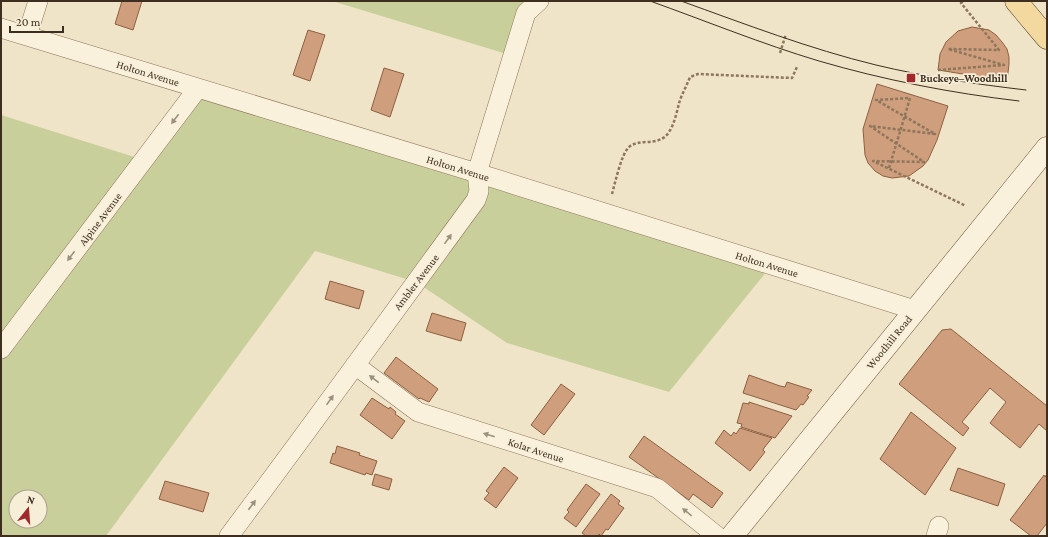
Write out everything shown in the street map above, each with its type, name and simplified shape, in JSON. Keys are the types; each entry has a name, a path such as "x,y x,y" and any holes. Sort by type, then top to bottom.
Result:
{"main road":[{"path":"1016,1 1047,38"},
{"name":"Woodhill Road","path":"732,536 1047,148"}],"street":[{"path":"28,36 38,1"},
{"name":"Ambler Avenue","path":"229,536 322,412 476,200 479,192 477,173 526,13 539,1"},
{"name":"Holton Avenue","path":"1,28 477,173 915,310"},
{"name":"Alpine Avenue","path":"1,349 198,88"},
{"name":"Kolar Avenue","path":"355,365 418,412 657,488 717,536"}],"path":[{"path":"938,70 1004,65 948,49 999,50 961,3 964,1"},
{"path":"780,53 786,34"},
{"path":"612,194 624,154 629,147 639,143 654,142 669,133 690,78 698,74 792,78 797,67"},
{"path":"889,168 891,161 896,144 901,130 905,117 910,98 876,100 881,104 905,117 935,134 901,130 870,126 896,144 924,162 891,161 873,161 966,206"}],"green space":[{"path":"332,1 539,1 513,56"},
{"path":"198,88 771,266 669,392 507,343 416,282 315,251 106,536 1,536 1,115 144,160"}],"building":[{"path":"122,1 142,1 133,30 115,24"},
{"path":"972,27 989,30 996,35 1007,49 1009,64 1007,81 938,70 940,54 946,42 958,31"},
{"path":"308,30 325,35 310,81 293,75"},
{"path":"384,68 404,74 390,117 371,110"},
{"path":"877,84 948,106 937,140 928,160 923,166 909,176 892,178 883,176 875,171 868,163 865,155 863,129"},
{"path":"330,281 364,291 359,309 325,299"},
{"path":"432,313 466,323 461,341 426,331"},
{"path":"951,329 1047,406 1047,431 1039,424 1020,448 990,423 1006,402 990,388 962,422 969,428 963,436 899,384 942,330"},
{"path":"396,357 438,389 429,402 420,398 419,399 384,373"},
{"path":"749,375 780,386 785,387 787,382 812,390 807,396 809,397 803,405 801,404 796,410 743,393"},
{"path":"561,384 575,394 544,435 531,425"},
{"path":"372,398 389,409 390,407 396,412 395,414 405,421 392,439 360,415"},
{"path":"749,402 792,416 775,438 741,427 742,424 737,423 743,403 749,404"},
{"path":"911,412 956,448 925,495 880,459"},
{"path":"740,428 772,438 763,450 765,452 750,471 715,443 724,430 731,436 734,432 736,434"},
{"path":"644,436 723,493 712,508 693,494 689,500 629,457"},
{"path":"337,446 360,453 359,455 377,461 372,475 366,473 365,475 330,463"},
{"path":"504,467 518,478 496,508 484,499 489,493 486,491"},
{"path":"958,468 1005,484 998,506 950,490"},
{"path":"375,474 392,479 389,490 372,485"},
{"path":"1047,474 1047,523 1037,536 1031,536 1010,520 1044,475 1045,477"},
{"path":"165,481 209,493 203,512 159,499"},
{"path":"586,484 600,494 576,527 564,518 569,512 567,510"},
{"path":"611,494 620,501 618,504 624,508 608,530 606,529 601,536 599,534 598,536 586,536 582,533"}],"tram line":[{"path":"650,1 776,47 843,68 918,85 1019,101"},
{"path":"681,1 802,44 851,59 951,80 1026,90"}],"place":[{"name":"Buckeye–Woodhill","path":"911,78"}]}
